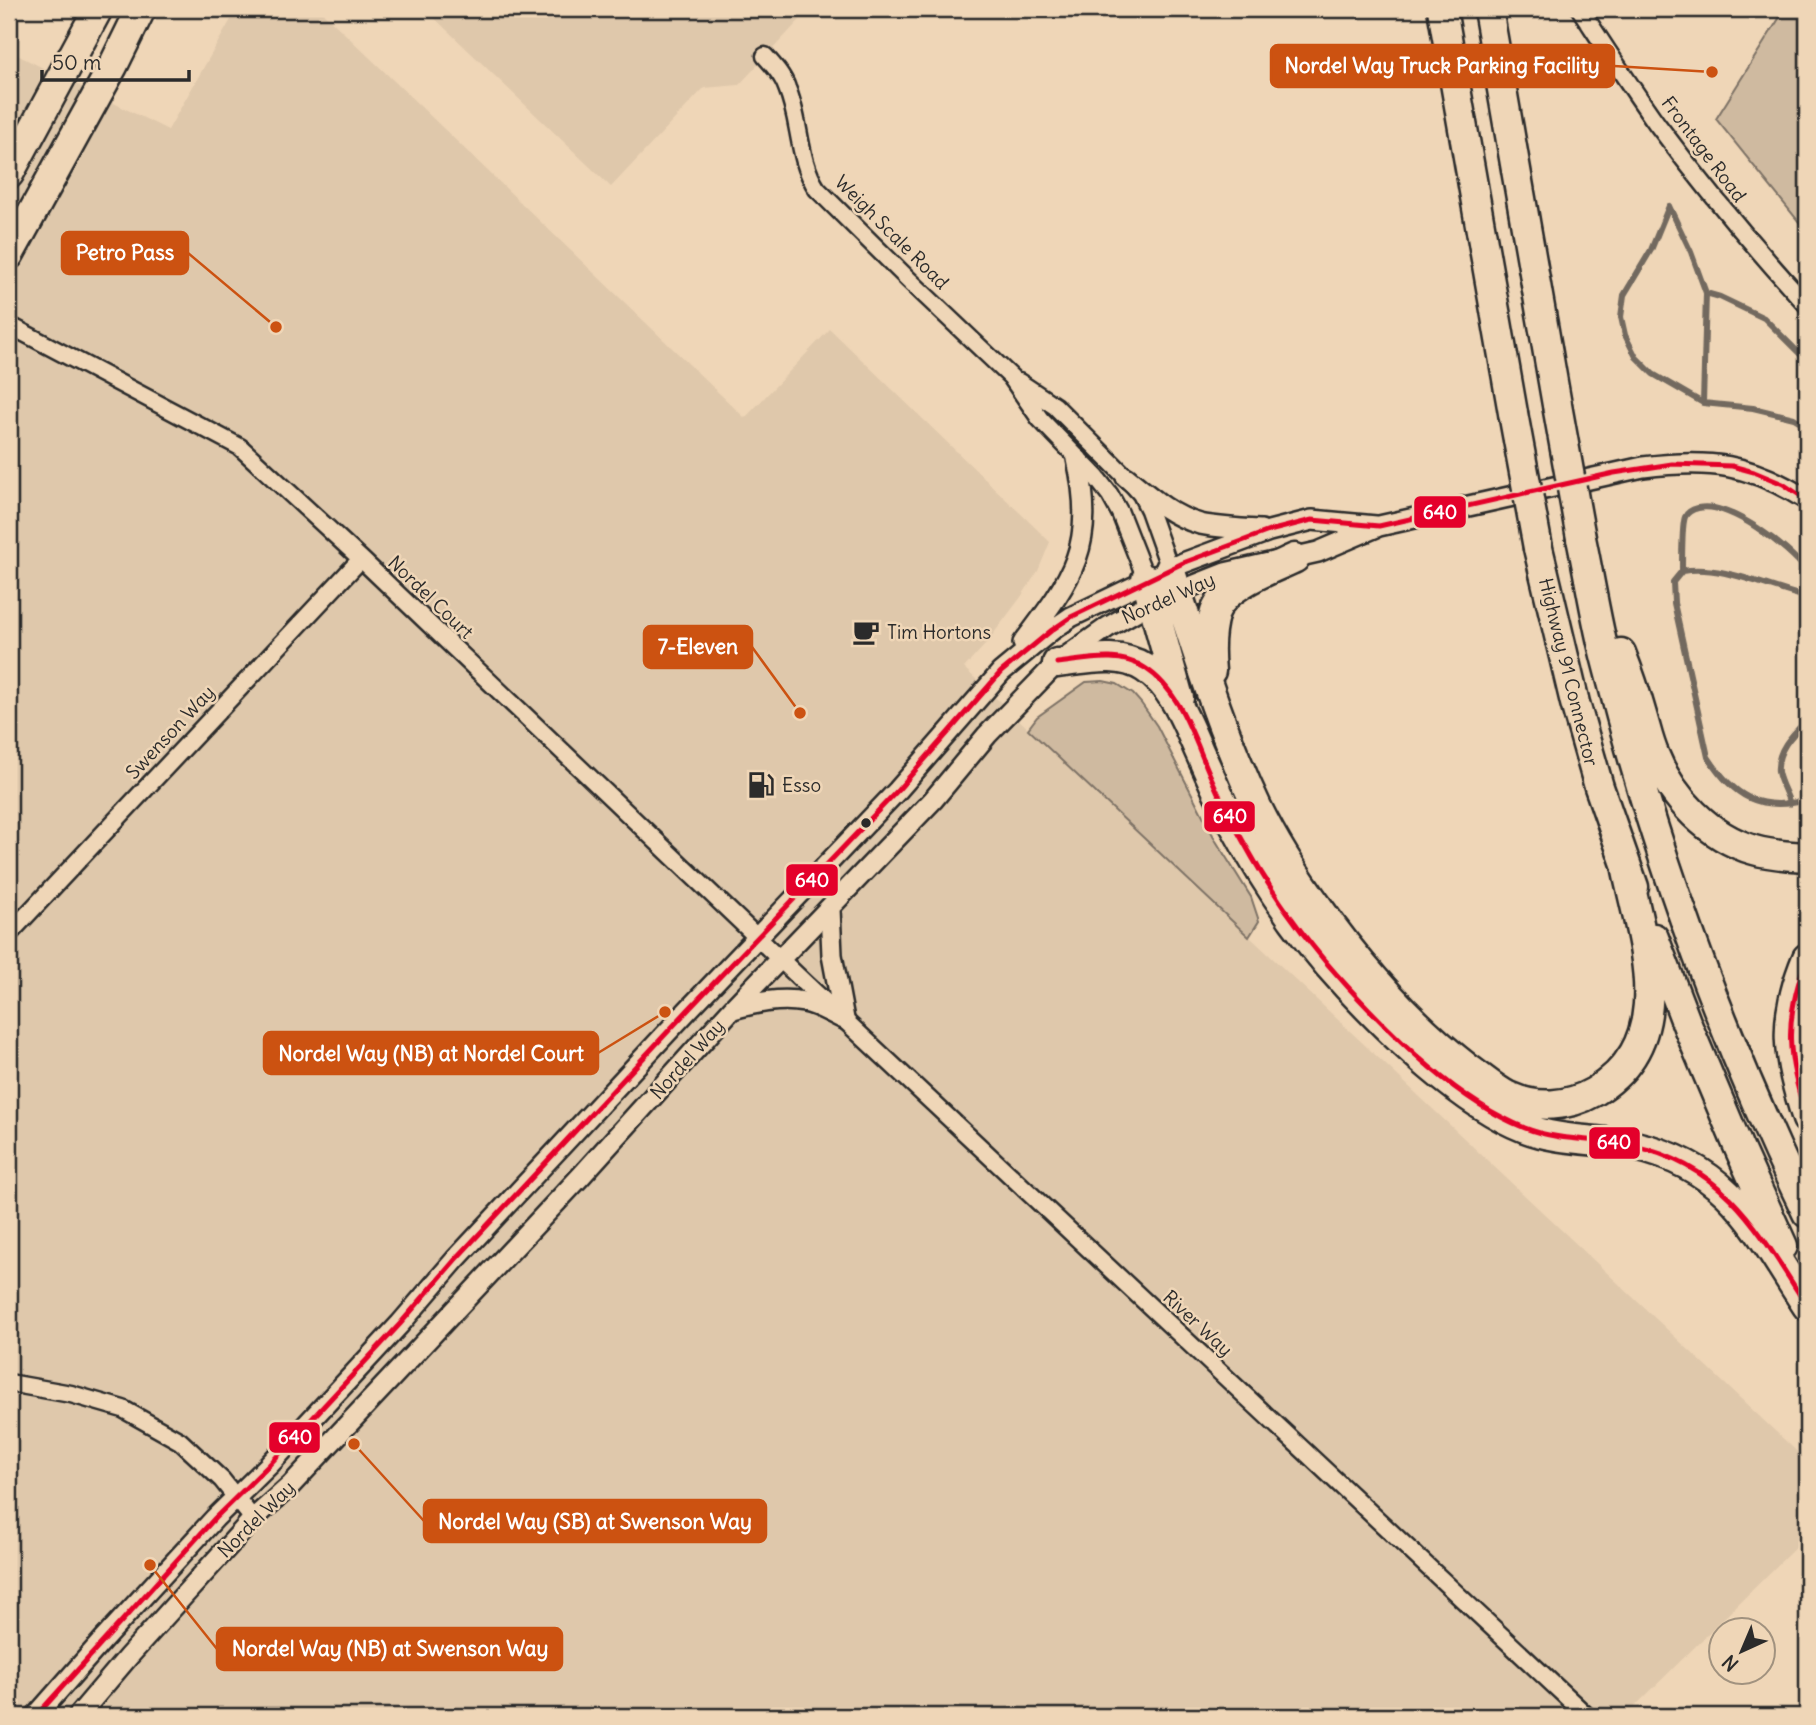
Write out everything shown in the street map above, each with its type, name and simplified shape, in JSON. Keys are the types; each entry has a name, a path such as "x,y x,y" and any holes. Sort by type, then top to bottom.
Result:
{"highway":[{"path":"9,174 99,9"},
{"path":"9,255 113,66 141,9"},
{"path":"113,66 150,9"},
{"name":"Highway 91 Connector","path":"1442,9 1538,548 1575,703 1627,870 1693,1040 1807,1304"},
{"name":"Highway 91 Connector","path":"1488,9 1581,538 1609,673 1640,786 1680,909 1715,1003 1807,1213"},
{"path":"1581,538 1634,688 1654,754 1665,777 1688,807 1734,843 1755,851 1800,855"},
{"path":"1213,699 1209,645 1216,611 1227,596 1241,585 1295,558"},
{"path":"1161,585 1213,699 1242,772 1274,839 1308,893 1348,948 1390,996 1448,1051 1499,1091 1530,1103 1565,1103 1586,1096 1601,1087 1623,1068 1634,1053 1643,1035 1649,1006 1647,970 1627,870"},
{"path":"1161,585 1184,716"},
{"path":"1057,663 1126,659 1155,675 1184,716 1220,799 1246,847 1314,946 1339,978 1373,1013 1438,1072 1510,1122 1539,1133 1633,1146 1660,1153 1700,1171 1718,1184 1748,1216 1807,1304"},
{"path":"1807,958 1789,1020 1794,1071 1807,1119"}],"street":[{"name":"Frontage Road","path":"1580,9 1644,104 1695,173 1736,225 1807,305"},
{"name":"Weigh Scale Road","path":"765,56 787,88 804,161 817,189 1011,377 1055,406 1141,494 1149,510 1161,585"},
{"name":"Nordel Court","path":"9,326 240,447 781,960"},
{"name":"Weigh Scale Road","path":"1011,377 1040,419 1110,495 1131,538 1161,585"},
{"path":"1001,672 1055,601 1080,551 1084,509 1083,486 1077,459"},
{"name":"Nordel Way","path":"78,1716 253,1518 291,1485 581,1176 732,1009 933,800 1013,706 1057,663 1161,585 1318,552 1379,526 1614,473 1672,464 1732,466 1783,484 1807,500"},
{"path":"1126,477 1157,503 1185,519 1220,527 1269,531"},
{"name":"Nordel Way","path":"36,1716 103,1640 400,1324 455,1260 898,790 1001,672 1071,617 1161,585 1269,531 1311,520 1379,526"},
{"name":"Swenson Way","path":"9,934 361,559"},
{"path":"830,909 832,955 845,1019"},
{"name":"River Way","path":"781,960 1587,1716"},
{"path":"732,1009 757,1002 787,1000 805,1002 845,1019"},
{"path":"9,1383 71,1394 123,1409 180,1441 222,1480 253,1518"}],"shaded area":[{"path":"237,9 319,9 745,418 830,329 1050,542 1038,571 1021,597 964,668 1807,1461 1807,1536 1726,1616 1708,1616 1708,1634 1625,1716 9,1716 9,51 168,130"},
{"path":"425,9 810,9 739,85 704,88 611,187"},
{"path":"1785,9 1807,9 1807,232 1716,119"},
{"path":"1086,682 1117,684 1133,694 1157,726 1216,841 1251,897 1259,921 1249,937 1028,729 1037,717"}],"waterway":[{"path":"1669,206 1651,250 1624,295 1621,317 1625,335 1636,357 1653,374 1703,403 1753,408 1794,418 1807,426"},
{"path":"1669,206 1691,252 1706,293 1703,403"},
{"path":"1706,293 1764,318 1807,361"},
{"path":"1682,571 1685,517 1696,508 1711,508 1742,519 1773,539 1807,571"},
{"path":"1807,597 1713,571 1682,571 1673,582 1674,603 1708,757 1728,782 1749,798 1775,804 1807,800"},
{"path":"1790,804 1779,776 1778,764 1786,743 1807,720"}],"transit line":[{"name":"640","path":"36,1716 215,1518 269,1465 400,1324 455,1260 898,790 1001,672 1052,630 1071,617 1183,563 1269,531 1312,520 1379,526 1614,473 1672,464 1732,466 1783,484 1807,500"},
{"name":"640","path":"1057,663 1113,658 1135,663 1157,677 1185,716 1234,825 1291,917 1348,987 1387,1028 1430,1067 1476,1102 1525,1128 1552,1136 1634,1146 1666,1156 1694,1170 1738,1206 1773,1253 1807,1306"},
{"name":"640","path":"1807,958 1794,1001 1790,1038 1795,1076 1807,1119"}],"place":[{"name":"Nordel Way Truck Parking Facility","path":"1712,72"},
{"name":"Petro Pass","path":"276,327"},
{"name":"Tim Hortons","path":"866,632"},
{"name":"7-Eleven","path":"800,713"},
{"name":"Esso","path":"761,785"},
{"name":"Nordel Way (NB) at Nordel Court","path":"665,1012"},
{"name":"Nordel Way (SB) at Swenson Way","path":"354,1444"},
{"name":"Nordel Way (NB) at Swenson Way","path":"150,1565"}]}
